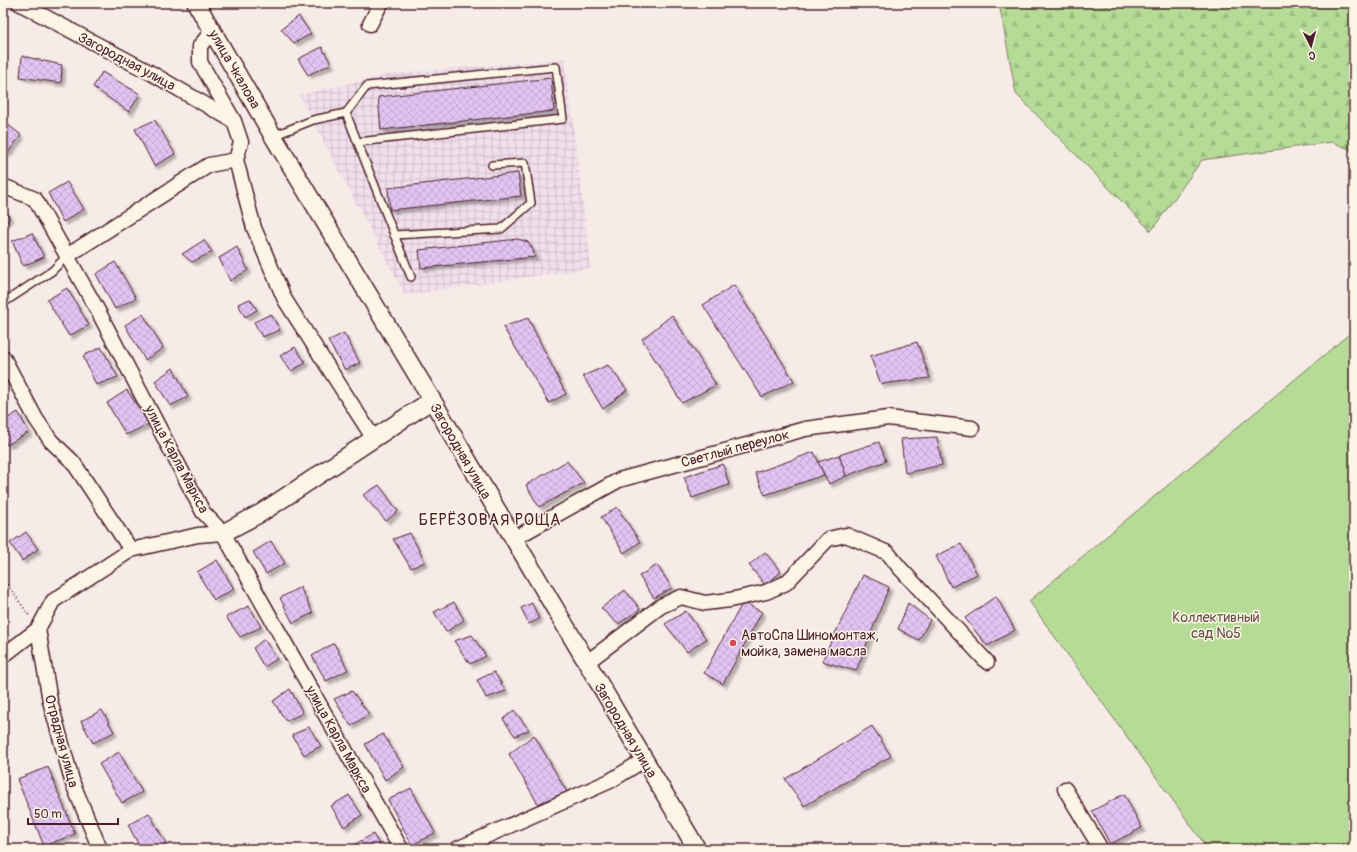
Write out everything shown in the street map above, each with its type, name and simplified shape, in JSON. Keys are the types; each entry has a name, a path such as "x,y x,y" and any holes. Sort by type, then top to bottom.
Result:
{"street":[{"name":"Загородная улица","path":"19,3 150,72 234,121"},
{"name":"улица Чкалова","path":"196,3 273,136"},
{"path":"370,24 381,3"},
{"path":"212,31 200,46 200,62 234,121 241,142 236,160 254,228 286,300 374,439"},
{"name":"Загородная улица","path":"273,136 432,400 697,849"},
{"path":"67,256 209,165 236,160"},
{"name":"улица Карла Маркса","path":"3,186 34,199 98,311 202,512 223,533 401,849"},
{"path":"3,357 36,419 51,441 73,462 130,550"},
{"path":"3,656 38,629 53,601 130,550 198,535 223,533 261,513 432,400"},
{"name":"Светлый переулок","path":"513,539 619,480 805,429 888,418 972,428"},
{"path":"586,663 661,606 682,597 705,603 730,600 766,592 786,583 828,539 846,535 888,553 899,567 987,662"},
{"name":"Отрадная улица","path":"38,629 50,700 73,784 100,849"},
{"path":"457,849 610,781 644,760"},
{"path":"1065,789 1100,849"}],"lane":[{"path":"273,136 313,120 346,113 367,86 556,67 563,119 358,142"},
{"path":"346,113 411,277"},
{"path":"394,235 501,229 531,203 525,163 492,165"},
{"path":"3,303 52,271 67,256"}],"path":[{"path":"3,578 38,629"}],"shaded area":[{"path":"565,59 591,268 405,295 299,95 392,74"}],"green space":[{"path":"999,3 1354,3 1354,151 1332,142 1202,160 1151,231 1016,94"},
{"name":"Коллективный сад №5","path":"1354,330 1354,849 1208,849 1029,601"}],"building":[{"path":"299,16 311,34 294,43 281,29"},
{"path":"322,47 331,64 308,75 298,59"},
{"path":"22,56 62,65 61,83 20,77"},
{"path":"102,72 140,94 129,112 93,87"},
{"path":"551,78 554,111 381,130 378,97"},
{"path":"155,120 175,154 154,166 135,129"},
{"path":"3,121 21,135 7,154 3,152"},
{"path":"518,173 521,196 390,210 388,188"},
{"path":"67,182 84,209 63,222 48,193"},
{"path":"3,208 10,218 3,225"},
{"path":"32,233 44,257 23,266 12,241"},
{"path":"518,239 528,242 535,257 421,268 419,250"},
{"path":"204,240 212,252 192,262 182,254"},
{"path":"237,247 248,270 230,281 219,258"},
{"path":"115,262 136,298 115,309 96,274"},
{"path":"734,285 794,381 762,397 703,305"},
{"path":"67,288 89,325 69,336 47,300"},
{"path":"250,299 257,310 245,317 238,304"},
{"path":"143,314 163,348 145,360 125,325"},
{"path":"271,314 280,330 262,337 254,322"},
{"path":"672,315 716,385 682,403 642,339"},
{"path":"528,318 566,394 549,403 503,327"},
{"path":"344,333 360,363 345,370 328,341"},
{"path":"917,342 930,378 881,384 870,356"},
{"path":"101,347 118,377 96,385 83,356"},
{"path":"295,347 306,363 291,371 280,356"},
{"path":"608,365 627,390 603,409 583,376"},
{"path":"173,368 188,397 170,406 155,381"},
{"path":"127,390 149,424 126,435 107,403"},
{"path":"18,412 29,432 7,445 3,438 3,421"},
{"path":"937,437 942,465 905,473 901,439"},
{"path":"879,442 886,461 846,476 839,455"},
{"path":"814,452 824,475 765,495 755,473"},
{"path":"839,455 846,476 829,484 818,462"},
{"path":"567,461 584,483 539,507 526,485"},
{"path":"723,464 729,485 692,498 684,477"},
{"path":"379,485 398,511 386,521 363,495"},
{"path":"617,507 640,542 624,553 601,517"},
{"path":"26,532 38,549 22,561 10,543"},
{"path":"410,533 425,562 411,568 393,539"},
{"path":"271,541 285,563 266,574 253,552"},
{"path":"961,544 977,574 951,587 936,556"},
{"path":"765,552 781,572 765,585 749,565"},
{"path":"217,560 234,589 214,600 197,572"},
{"path":"657,565 672,588 654,598 639,576"},
{"path":"863,575 889,587 856,671 822,661"},
{"path":"300,587 313,613 293,623 280,598"},
{"path":"625,590 640,609 618,624 601,608"},
{"path":"996,596 1015,630 987,646 965,618"},
{"path":"454,602 464,620 446,632 434,612"},
{"name":"АвтоСпа Шиномонтаж, мойка, замена масла","path":"743,602 762,612 723,684 704,673"},
{"path":"532,603 539,619 529,624 521,608"},
{"path":"908,603 930,620 919,640 898,629"},
{"path":"249,606 261,627 240,637 226,617"},
{"path":"686,611 706,639 687,652 665,624"},
{"path":"472,635 486,656 470,664 454,641"},
{"path":"264,639 277,659 264,667 253,648"},
{"path":"334,643 348,670 326,681 312,656"},
{"path":"494,672 506,691 486,698 477,680"},
{"path":"290,689 303,713 286,721 273,701"},
{"path":"352,691 369,714 351,726 334,699"},
{"path":"102,710 114,732 93,743 81,721"},
{"path":"514,710 529,730 515,736 503,719"},
{"path":"872,726 891,756 804,806 785,779"},
{"path":"309,727 321,746 304,755 292,735"},
{"path":"383,734 404,767 385,780 365,744"},
{"path":"534,735 567,792 538,804 509,754"},
{"path":"119,752 142,792 122,803 99,764"},
{"path":"48,767 75,834 44,846 17,779"},
{"path":"411,788 435,833 412,845 388,800"},
{"path":"1124,794 1142,828 1110,844 1092,811"},
{"path":"349,795 362,815 344,827 331,806"},
{"path":"149,813 169,849 141,849 128,825"},
{"path":"373,834 382,849 354,849 352,846"}],"place":[{"name":"АвтоСпа Шиномонтаж, мойка, замена масла","path":"733,643"}],"district":[{"name":"БЕРЁЗОВАЯ РОЩА","path":"490,519"}]}
